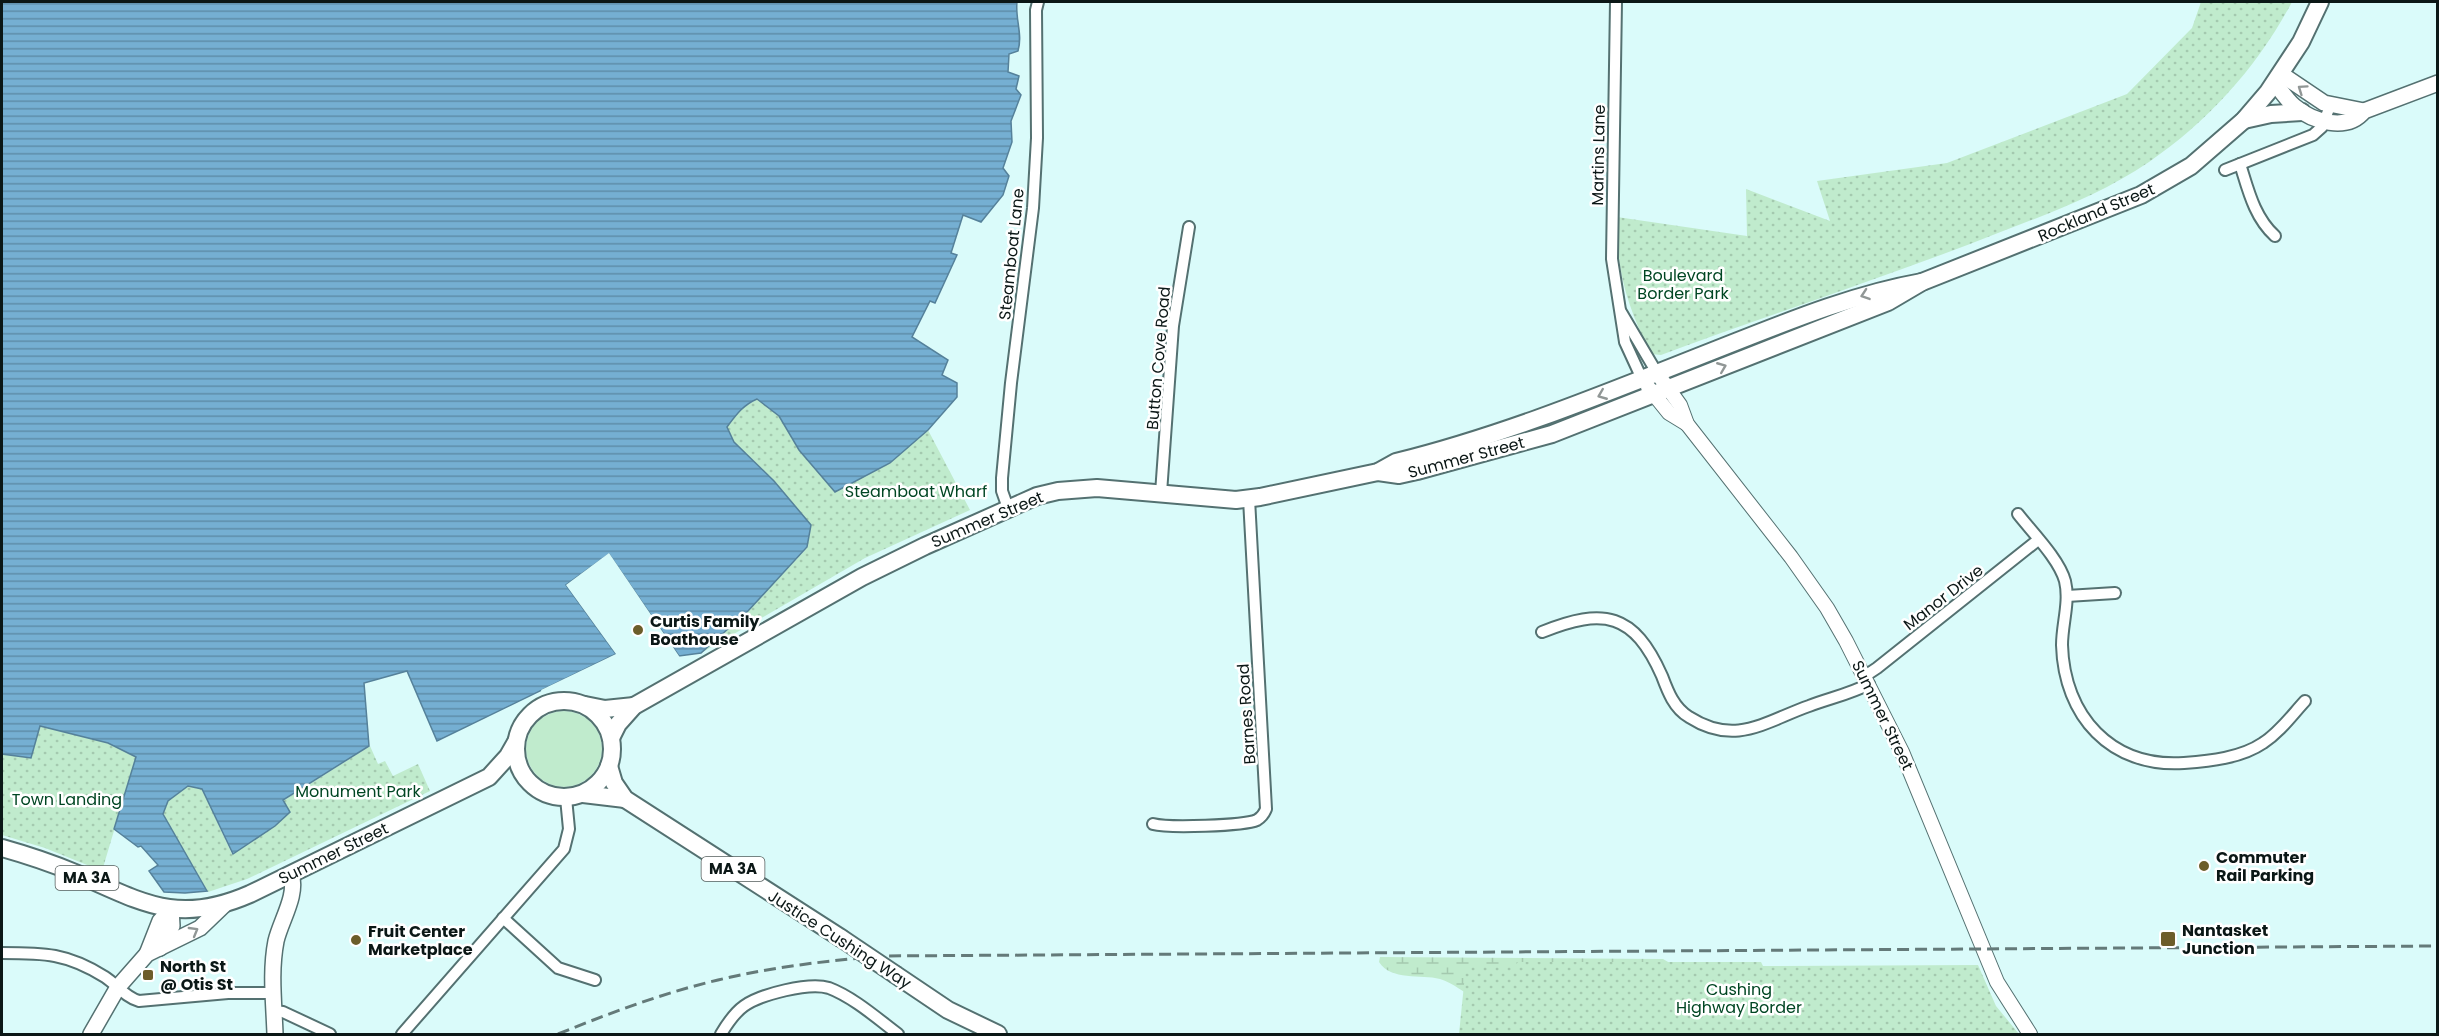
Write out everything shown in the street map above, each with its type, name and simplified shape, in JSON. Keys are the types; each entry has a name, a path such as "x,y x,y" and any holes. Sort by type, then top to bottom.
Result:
{"main road":[{"name":"Rockland Street","path":"1661,392 1888,302 1922,282 2141,195 2191,166 2244,120 2278,79 2301,42 2320,2"},
{"path":"2278,79 2330,106 2354,107 2364,111"},
{"path":"2278,79 2292,104 2325,122 2351,121 2358,118 2364,111 2438,83"},
{"path":"2244,120 2277,113 2302,111"},
{"name":"Rockland Street","path":"1650,376 1775,327 1872,293 1922,282"},
{"name":"Summer Street","path":"611,738 618,724 634,706 862,576 1008,508 1046,494 1071,489 1115,488 1220,500 1249,499 1378,472 1396,462 1527,424 1650,376"},
{"name":"Summer Street","path":"1378,472 1398,475 1504,449 1552,434 1661,392"},
{"name":"MA 3A","path":"516,742 525,720 545,704 566,701 585,705"},
{"path":"585,705 602,722 611,738"},
{"name":"Summer Street","path":"585,705 605,709 634,706"},
{"name":"MA 3A","path":"609,766 612,752 611,738"},
{"path":"516,742 518,758 527,782"},
{"name":"Summer Street","path":"171,909 202,909 225,904 291,874 489,777 508,756 516,742"},
{"path":"583,794 599,781 609,766"},
{"name":"Justice Cushing Way","path":"609,766 614,783 625,799 948,1010 998,1035"},
{"name":"Summer Street","path":"489,777 510,776 527,782"},
{"name":"MA 3A","path":"527,782 540,792 567,798 583,794"},
{"name":"Justice Cushing Way","path":"583,794 625,799"},
{"name":"MA 3A","path":"2,848 57,865 145,903 171,909"},
{"path":"274,1035 273,993 276,944 291,896 293,883 291,874"},
{"path":"153,952 200,928 225,904"},
{"path":"91,1035 118,987 153,952 172,926 171,909"}],"street":[{"name":"Steamboat Lane","path":"1008,508 1002,495 1002,478 1012,374 1030,236 1037,138 1036,10 1038,2"},
{"name":"Martins Lane","path":"1616,2 1611,251 1620,309 1650,376"},
{"path":"2225,170 2313,135 2325,122 2330,106"},
{"path":"2240,164 2254,208 2264,225 2275,236"},
{"name":"Button Cove Road","path":"1161,493 1173,326 1189,227"},
{"name":"Summer Street","path":"1650,376 1661,392 1680,405 1687,424 1809,582 1836,622 1902,752 1996,982 2030,1035"},
{"name":"Barnes Road","path":"1153,824 1171,827 1247,822 1260,818 1266,809 1249,499"},
{"path":"2018,514 2061,570 2067,596 2063,655 2073,697 2092,728 2126,755 2156,763 2170,763 2238,754 2256,747 2271,737 2305,701"},
{"name":"Manor Drive","path":"1542,632 1571,621 1592,617 1622,624 1637,634 1649,649 1671,698 1681,712 1717,729 1756,728 1809,706 1845,695 1867,680 1877,668 2038,540"},
{"path":"2067,596 2115,593"},
{"path":"402,1035 566,845 569,829 567,798"},
{"path":"502,918 555,966 595,980"},
{"path":"2,952 60,955 105,977 132,998 142,1001 228,993 273,993"},
{"path":"721,1035 739,1010 756,999 791,990 820,987 842,995 898,1035"},
{"path":"273,1011 283,1012 330,1035"}],"green space":[{"name":"Boulevard Border Park","path":"2201,2 2292,2 2264,48 2230,91 2192,129 2149,162 2113,184 2037,218 1661,355 1651,354 1635,320 1625,288 1619,254 1617,217 1747,236 1746,189 1830,221 1817,181 1947,163 2127,94 2192,28"},
{"name":"Steamboat Wharf","path":"757,399 779,416 799,450 835,491 890,463 928,430 970,510 865,558 701,653 748,611 807,548 811,525 774,481 734,442 727,426 740,410"},
{"path":"564,711 579,714 591,722 599,734 602,749 599,764 591,776 579,784 564,787 549,784 537,776 529,764 526,749 529,734 537,722 549,714"},
{"name":"Town Landing","path":"40,726 108,743 136,757 102,871 45,848 2,835 2,754 5,755"},
{"name":"Monument Park","path":"370,746 378,764 385,761 393,776 418,764 430,791 247,879 208,892 163,814 168,801 188,786 202,789 232,854 283,801"},
{"path":"1380,957 1663,959 1675,966 1476,1000 1440,979 1391,972 1379,962"},
{"name":"Cushing Highway Border","path":"1518,962 1761,962 1763,966 1978,965 1996,1006 2019,1034 1459,1034 1466,965 1516,965"}],"water":[{"path":"2,2 1017,2 1019,45 1018,51 1009,54 1008,72 1019,76 1016,89 1021,95 1011,121 1012,142 1003,168 1009,176 1003,195 981,222 963,215 951,253 957,255 935,303 930,301 912,337 948,360 942,375 957,383 957,397 928,430 890,463 835,492 799,450 779,416 757,399 752,401 727,427 734,442 774,481 811,525 807,547 748,611 701,653 679,656 609,554 566,585 616,654 437,741 407,671 364,683 369,746 283,800 290,812 275,826 233,854 202,789 188,786 168,801 163,814 207,891 164,892 149,871 158,865 141,846 138,847 114,829 136,757 108,743 40,726 31,758 2,754"}],"pier":[{"path":"609,553 681,659 676,658 609,558 570,586 619,655 542,693 541,690 616,654 566,585"}],"railway":[{"path":"558,1034 637,1004 718,980 799,965 881,956 2438,946"}],"place":[{"name":"Curtis Family Boathouse","path":"638,630"},
{"name":"Commuter Rail Parking","path":"2204,866"},
{"name":"Nantasket Junction","path":"2168,939"},
{"name":"Fruit Center Marketplace","path":"356,940"},
{"name":"North St @ Otis St","path":"148,975"}]}
